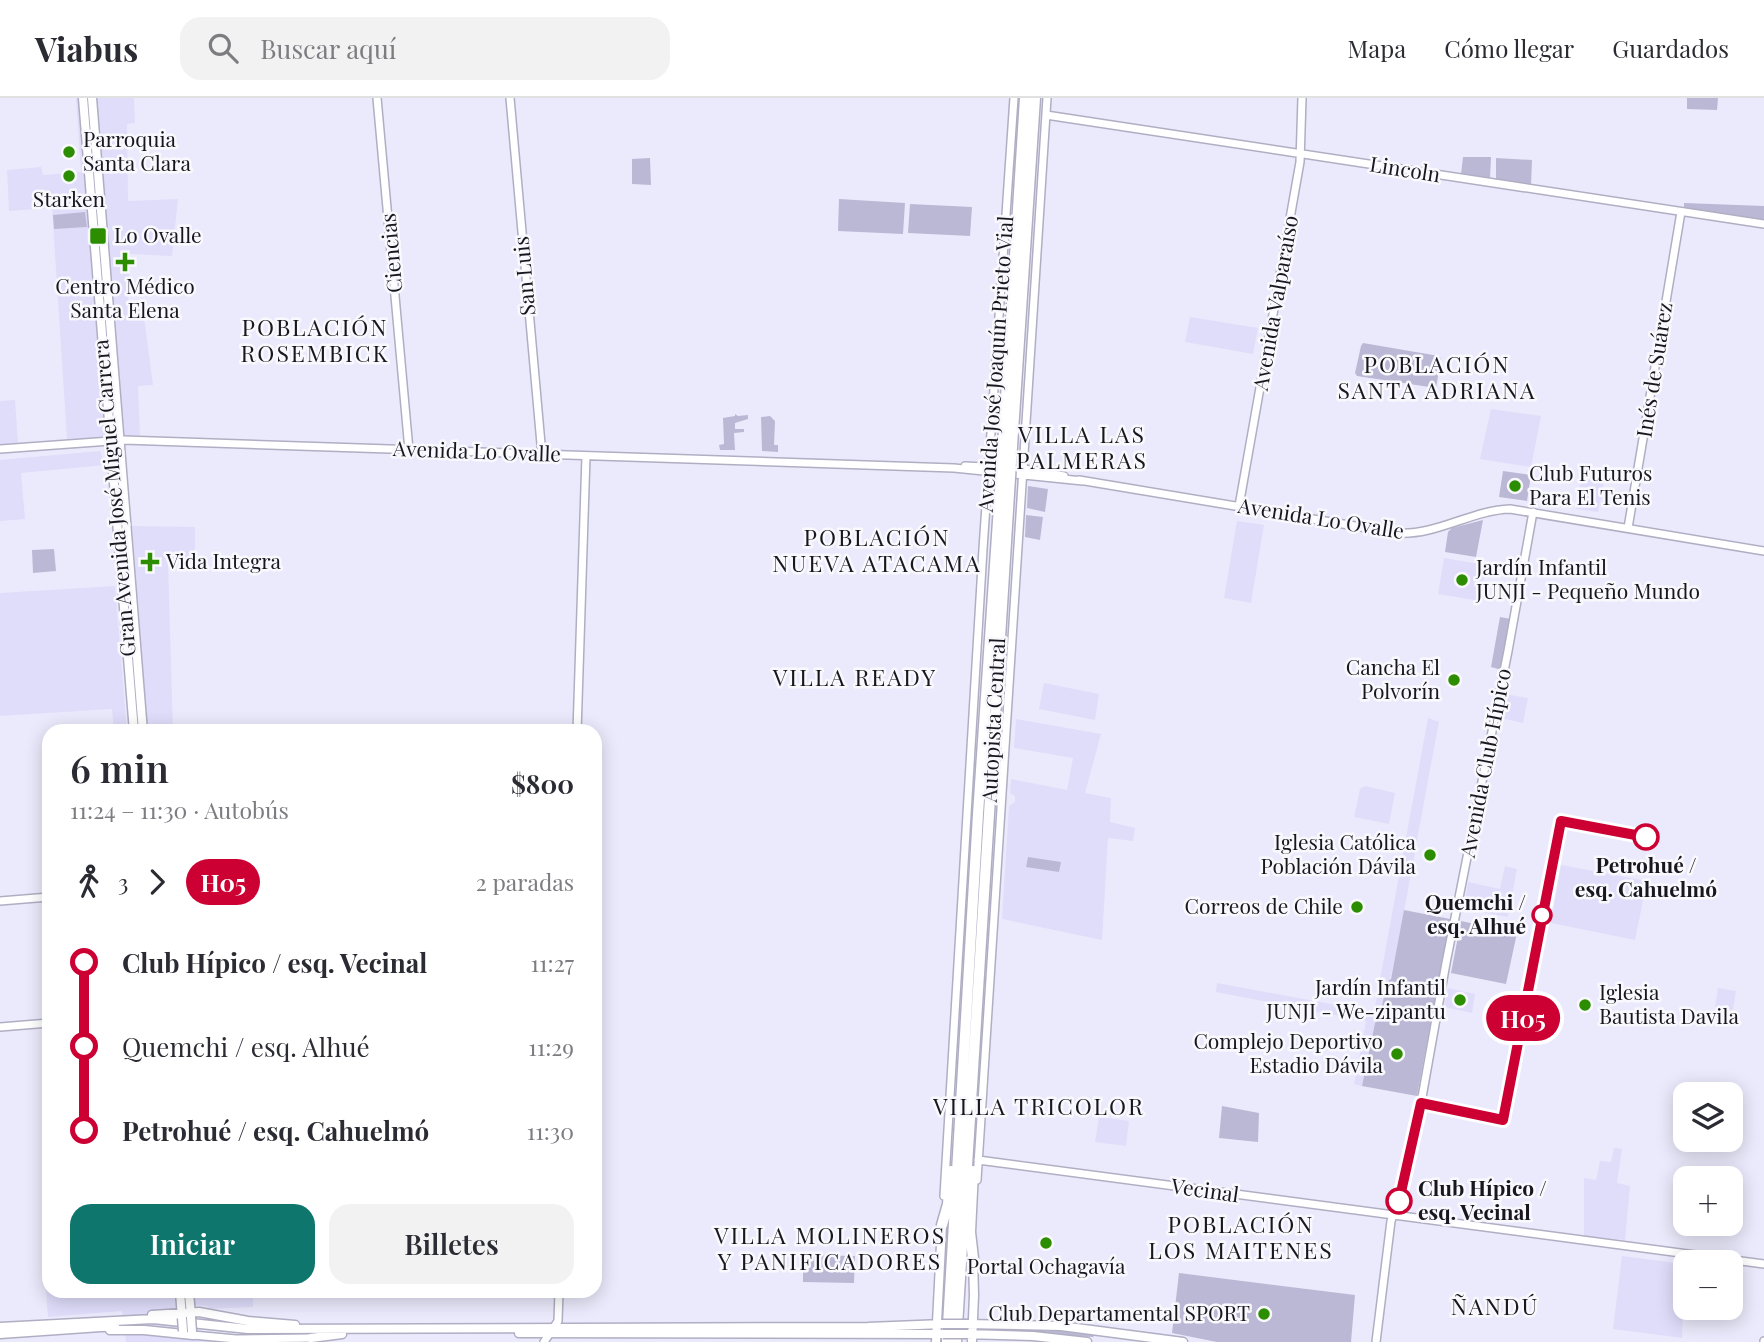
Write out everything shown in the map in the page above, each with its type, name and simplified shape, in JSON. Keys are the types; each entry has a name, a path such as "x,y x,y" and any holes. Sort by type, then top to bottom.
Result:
{"highway":[{"name":"Autopista Central","path":"956,1342 1007,461 1025,98"},
{"name":"Autopista Central","path":"1007,461 1035,98"},
{"name":"Autopista Central","path":"939,1339 960,1116 978,814 1006,478"},
{"path":"942,1225 948,1204 952,1151 960,1116"},
{"path":"969,1129 973,1163 970,1232 972,1258"}],"main road":[{"name":"Gran Avenida José Miguel Carrera","path":"83,98 104,362 115,440 142,724"},
{"name":"Gran Avenida José Miguel Carrera","path":"92,98 113,370 133,724"},
{"path":"85,130 94,123"},
{"path":"104,362 113,370"},
{"name":"Avenida José Joaquín Prieto Vial","path":"939,1339 942,1225"},
{"name":"Avenida José Joaquín Prieto Vial","path":"970,1337 972,1258"},
{"path":"182,1298 187,1315"},
{"path":"0,1327 144,1330 188,1336 189,1298"},
{"path":"49,1328 78,1319 187,1315 284,1323 312,1333 970,1324 1061,1326 1183,1342"},
{"path":"0,1334 153,1319 238,1328 342,1334"},
{"path":"49,1328 155,1324 240,1333 551,1330 922,1334 939,1339 1033,1336 1087,1342"}],"street":[{"name":"Ciencias","path":"377,98 409,450"},
{"name":"San Luis","path":"510,98 542,455"},
{"name":"Avenida José Joaquín Prieto Vial","path":"942,1225 988,469 1014,98"},
{"name":"Avenida José Joaquín Prieto Vial","path":"972,1258 1047,98"},
{"name":"Avenida Valparaíso","path":"1239,506 1300,154 1302,98"},
{"name":"Lincoln","path":"1046,115 1764,224"},
{"name":"Inés de Suárez","path":"1628,528 1681,212"},
{"name":"Avenida Lo Ovalle","path":"0,449 115,440 988,469 1083,481 1408,534 1498,510 1533,512 1764,551"},
{"path":"577,724 586,456"},
{"name":"Avenida Club Hípico","path":"1376,1342 1393,1216 1403,1188 1421,1103 1533,512"},
{"path":"0,901 42,898"},
{"path":"0,1027 42,1024"},
{"name":"Vecinal","path":"978,1160 1764,1264"},
{"path":"544,1342 558,1321 559,1298"},
{"path":"188,1336 236,1339 312,1333"},
{"path":"1023,1342 1033,1336"}],"shaded area":[{"path":"76,98 134,98 135,123 127,124 128,201 178,199 172,256 130,254 128,308 143,309 153,385 138,386 140,435 67,439 52,208 9,211 7,170 41,167 43,175 81,172"},
{"path":"1687,98 1718,98 1717,110 1687,109"},
{"path":"1463,157 1491,157 1490,179 1461,174"},
{"path":"650,158 651,185 632,184 632,159"},
{"path":"1496,158 1532,160 1531,185 1496,179"},
{"path":"839,199 905,203 903,234 838,231"},
{"path":"1684,203 1764,206 1764,221 1684,210"},
{"path":"910,204 972,207 970,236 908,233"},
{"path":"85,212 87,227 54,229 53,215"},
{"path":"1190,317 1258,328 1253,354 1185,342"},
{"path":"1363,343 1439,356 1441,359 1436,388 1357,376 1355,373"},
{"path":"15,400 18,443 0,444 0,401"},
{"path":"1491,409 1541,416 1531,467 1480,459"},
{"path":"735,414 748,415 748,419 735,423 735,429 744,429 744,432 734,433 735,450 720,450 719,445 724,444 723,418"},
{"path":"770,416 775,421 774,445 778,445 778,452 762,451 761,417"},
{"path":"100,451 105,465 21,473 25,519 0,521 0,460"},
{"name":"Club Futuros Para El Tenis","path":"1503,471 1531,475 1527,501 1499,497"},
{"path":"1581,479 1604,482 1598,512 1576,509"},
{"path":"1028,486 1048,489 1045,512 1027,508"},
{"path":"1026,515 1043,517 1040,540 1025,537"},
{"path":"1483,520 1476,557 1445,552 1448,532 1452,528"},
{"path":"1237,521 1264,525 1251,603 1224,598"},
{"path":"132,526 195,527 195,563 168,564 173,724 147,724"},
{"path":"54,549 56,571 33,573 32,550"},
{"name":"Jardín Infantil JUNJI - Pequeño Mundo","path":"1444,558 1486,565 1480,601 1438,594"},
{"path":"115,586 126,724 113,724 112,709 0,716 0,593"},
{"path":"1500,617 1511,619 1502,670 1491,667"},
{"path":"1044,683 1099,694 1095,720 1039,709"},
{"path":"1505,694 1528,698 1523,723 1500,718"},
{"path":"1428,718 1439,722 1396,955 1379,1021 1375,1023 1362,1086 1354,1084 1366,1021 1216,992 1217,983 1374,1012"},
{"path":"1016,719 1101,734 1085,793 1111,798 1110,822 1135,828 1133,841 1108,838 1102,940 1002,919 1009,806 1015,802 1015,796 1010,793 1011,779 1067,790 1073,758 1014,748"},
{"path":"1365,786 1395,793 1389,824 1354,817 1360,789"},
{"path":"1028,857 1061,862 1059,872 1026,867"},
{"path":"1561,865 1647,881 1635,940 1551,923"},
{"path":"1505,866 1517,869 1508,917 1464,909 1468,882 1500,889"},
{"name":"Complejo Deportivo Estadio Dávila","path":"1404,910 1450,919 1417,1096 1362,1086 1375,1023 1379,1020 1387,982 1391,979"},
{"path":"1461,921 1517,933 1506,984 1451,973"},
{"name":"Jardín Infantil JUNJI - We-zipantu","path":"1448,988 1475,994 1472,1013 1444,1007"},
{"path":"1718,988 1736,991 1733,1010 1715,1007"},
{"path":"1222,1106 1259,1113 1258,1142 1219,1138"},
{"path":"1099,1117 1129,1121 1126,1146 1095,1142"},
{"path":"1614,1148 1622,1149 1617,1183 1630,1186 1625,1240 1584,1236 1584,1178 1596,1180 1600,1161 1611,1162"},
{"path":"803,1255 855,1256 854,1283 803,1282"},
{"path":"1622,1256 1673,1262 1673,1320 1683,1320 1682,1338 1613,1329"},
{"name":"Club Departamental SPORT","path":"1179,1273 1355,1295 1351,1342 1217,1342 1172,1333"},
{"path":"47,1298 253,1298 253,1307 211,1309 196,1305 199,1340 219,1342 126,1342 122,1311 48,1317"},
{"path":"986,1329 1042,1329 1095,1335 986,1333"}],"bus line":[{"name":"H05","path":"1399,1201 1421,1103 1503,1120 1561,821 1646,837"}],"place":[{"name":"Parroquia Santa Clara","path":"69,152"},
{"name":"Starken","path":"69,176"},
{"name":"Lo Ovalle","path":"98,236"},
{"name":"Centro Médico Santa Elena","path":"125,262"},
{"name":"Club Futuros Para El Tenis","path":"1515,486"},
{"name":"Vida Integra","path":"150,562"},
{"name":"Jardín Infantil JUNJI - Pequeño Mundo","path":"1462,580"},
{"name":"Cancha El Polvorín","path":"1454,680"},
{"name":"Petrohué / esq. Cahuelmó","path":"1646,837"},
{"name":"Iglesia Católica Población Dávila","path":"1430,855"},
{"name":"Correos de Chile","path":"1357,907"},
{"name":"Quemchi / esq. Alhué","path":"1542,915"},
{"name":"Jardín Infantil JUNJI - We-zipantu","path":"1460,1000"},
{"name":"Iglesia Bautista Davila","path":"1585,1005"},
{"name":"Complejo Deportivo Estadio Dávila","path":"1397,1054"},
{"name":"Club Hípico / esq. Vecinal","path":"1399,1201"},
{"name":"Portal Ochagavía","path":"1046,1243"},
{"name":"Club Departamental SPORT","path":"1264,1314"}],"district":[{"name":"POBLACIÓN ROSEMBICK","path":"315,341"},
{"name":"POBLACIÓN SANTA ADRIANA","path":"1437,378"},
{"name":"VILLA LAS PALMERAS","path":"1082,448"},
{"name":"POBLACIÓN NUEVA ATACAMA","path":"877,551"},
{"name":"VILLA READY","path":"855,678"},
{"name":"VILLA TRICOLOR","path":"1039,1107"},
{"name":"POBLACIÓN LOS MAITENES","path":"1241,1238"},
{"name":"VILLA MOLINEROS Y PANIFICADORES","path":"830,1249"},
{"name":"ÑANDÚ","path":"1495,1307"}]}
